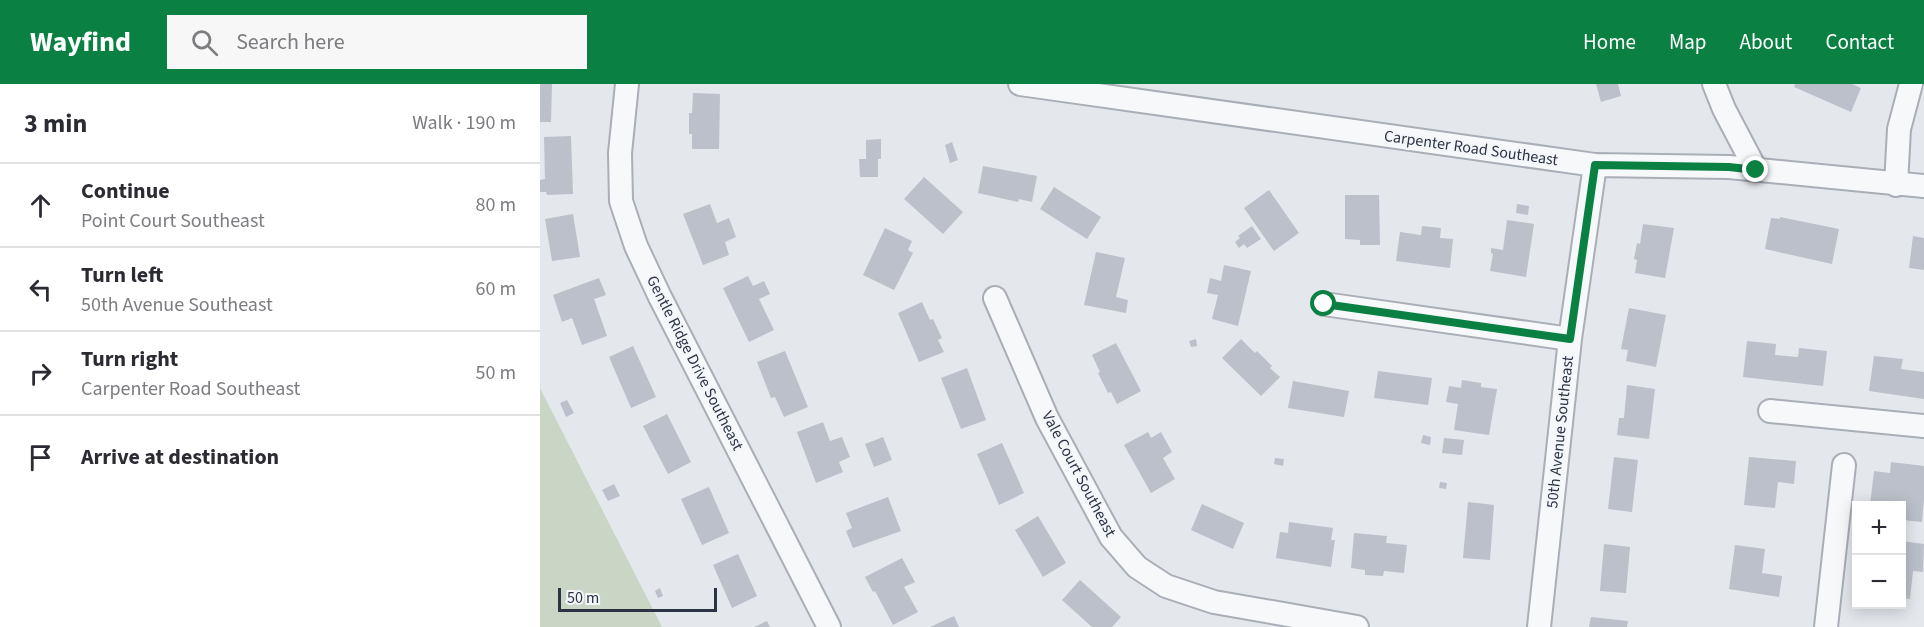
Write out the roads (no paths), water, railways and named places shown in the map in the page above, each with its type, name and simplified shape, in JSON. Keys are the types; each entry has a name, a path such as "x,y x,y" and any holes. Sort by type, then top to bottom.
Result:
{"street":[{"name":"Gentle Ridge Drive Southeast","path":"627,84 620,153 621,201 636,246 829,627"},
{"name":"Carpenter Road Southeast","path":"1020,84 1595,165 1729,167 1924,186"},
{"path":"1714,84 1724,109 1756,170"},
{"path":"1896,185 1899,129 1911,84"},
{"name":"50th Avenue Southeast","path":"1539,627 1570,339 1595,165"},
{"name":"Vale Court Southeast","path":"995,298 1047,418 1111,537 1137,567 1166,586 1214,602 1357,627"},
{"path":"1324,304 1570,339"},
{"path":"1770,411 1924,426"},
{"path":"1826,627 1844,465"}]}
